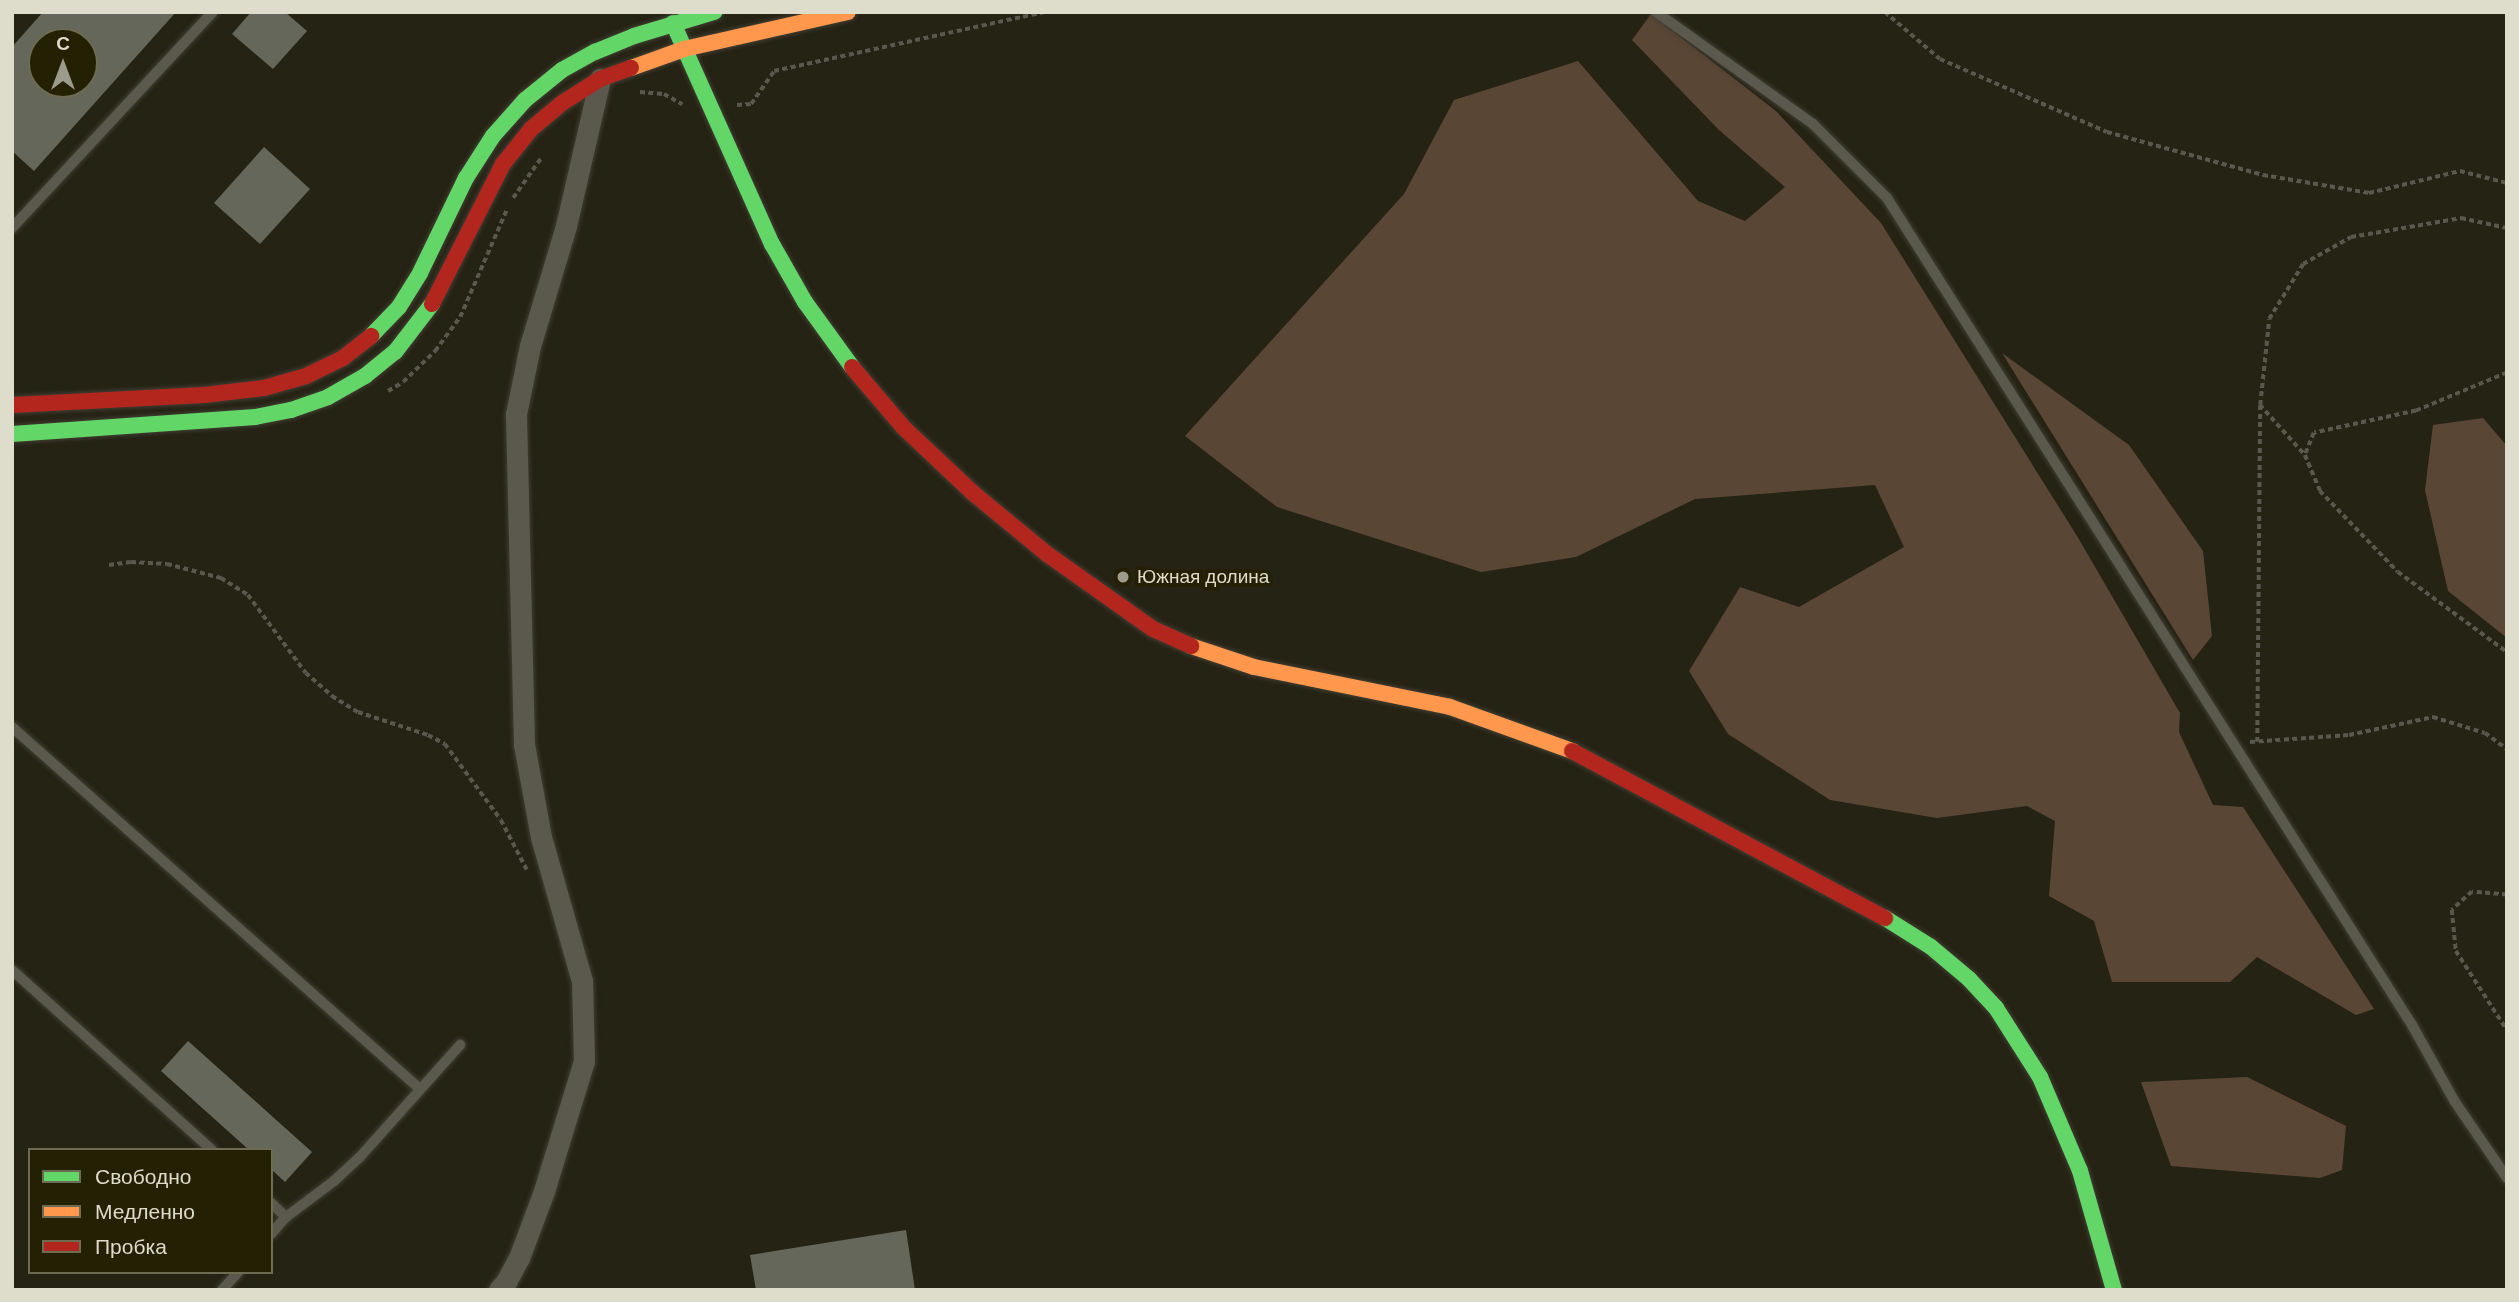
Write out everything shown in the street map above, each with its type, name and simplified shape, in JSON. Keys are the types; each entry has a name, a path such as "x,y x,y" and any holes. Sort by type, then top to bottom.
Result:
{"street":[{"path":"12,405 204,395 264,388 306,376 343,358 375,333 399,307 420,273 466,178 493,136 525,100 562,70 595,52 671,18 714,12"},
{"path":"12,434 255,418 291,410 328,397 365,376 395,352 422,321 440,292 478,209 503,164 531,129 562,103 600,79 684,49 848,12"},
{"path":"671,18 772,244 805,302 859,377 904,428 973,493 1108,600 1164,634 1196,648 1254,667 1450,707 1558,744 1872,911 1931,947 1969,979 1996,1008 2019,1041 2063,1124 2080,1171 2115,1290"},
{"path":"499,1290 519,1258 536,1213 584,1061 582,981 541,836 524,744 516,414 530,346 566,226 600,79"}],"lane":[{"path":"12,228 213,12"},
{"path":"1657,12 1813,124 1887,198 2412,1025 2455,1102 2507,1178"},
{"path":"12,727 420,1089"},
{"path":"12,970 210,1148"},
{"path":"273,1232 286,1217 334,1181 460,1045"},
{"path":"273,1205 286,1217"},
{"path":"222,1290 236,1274"}],"path":[{"path":"713,111 751,104 774,71 1045,12"},
{"path":"1885,12 1940,59 2107,132 2263,175 2369,192 2460,171 2507,183"},
{"path":"633,93 664,94 680,101 687,111"},
{"path":"382,394 403,382 435,351 460,317 509,205 546,150"},
{"path":"2257,742 2260,405 2269,319 2303,264 2351,237 2461,218 2507,228"},
{"path":"2305,455 2314,433 2416,411 2507,373"},
{"path":"2260,405 2305,455 2320,491 2398,572 2507,652"},
{"path":"108,565 131,562 167,564 221,578 248,595 306,673 332,696 358,712 428,735 445,744 501,820 528,872"},
{"path":"2234,743 2349,735 2433,717 2485,733 2507,749"},
{"path":"2507,895 2472,892 2452,911 2456,951 2507,1030"}],"shaded area":[{"path":"1651,14 1776,111 1881,223 2077,536 2180,713 2179,732 2213,805 2243,807 2374,1009 2356,1015 2257,957 2230,982 2112,982 2094,921 2049,896 2055,821 2027,806 1937,818 1830,800 1728,734 1689,671 1740,587 1799,607 1904,547 1875,485 1695,499 1576,557 1481,572 1277,507 1185,436 1404,194 1454,100 1578,61 1698,201 1745,221 1785,187 1719,130 1632,40"},
{"path":"2002,353 2129,445 2203,551 2212,636 2193,660"},
{"path":"2483,418 2507,446 2507,638 2448,591 2425,490 2433,425"},
{"path":"2247,1077 2346,1126 2342,1170 2320,1178 2171,1166 2141,1082"}],"building":[{"path":"43,12 176,12 34,171 12,151 12,47 28,29 28,98 98,98 98,28 29,28"},
{"path":"251,12 285,12 307,31 273,69 232,34"},
{"path":"264,147 310,189 260,244 214,203"},
{"path":"188,1041 312,1152 285,1182 273,1171 273,1148 247,1148 161,1071"},
{"path":"906,1230 915,1290 756,1290 750,1255"}],"traffic: fast":[{"path":"371,336 399,307 420,273 466,178 493,136 525,100 562,70 595,52 634,36 714,12"},
{"path":"673,23 772,244 805,302 852,367"},
{"path":"12,434 255,417 291,410 328,397 365,376 395,352 432,304"},
{"path":"1885,918 1931,947 1969,979 1996,1008 2040,1077 2080,1171 2114,1290"}],"traffic: slow":[{"path":"631,68 684,49 848,12"},
{"path":"1191,646 1254,667 1450,707 1572,751"}],"traffic: jam":[{"path":"432,304 503,164 531,129 562,103 600,79 631,68"},
{"path":"12,405 204,395 264,388 306,376 343,358 371,336"},
{"path":"852,367 904,428 973,493 1047,554 1153,629 1191,646"},
{"path":"1572,751 1885,918"}],"place":[{"name":"Южная долина","path":"1123,577"}]}
